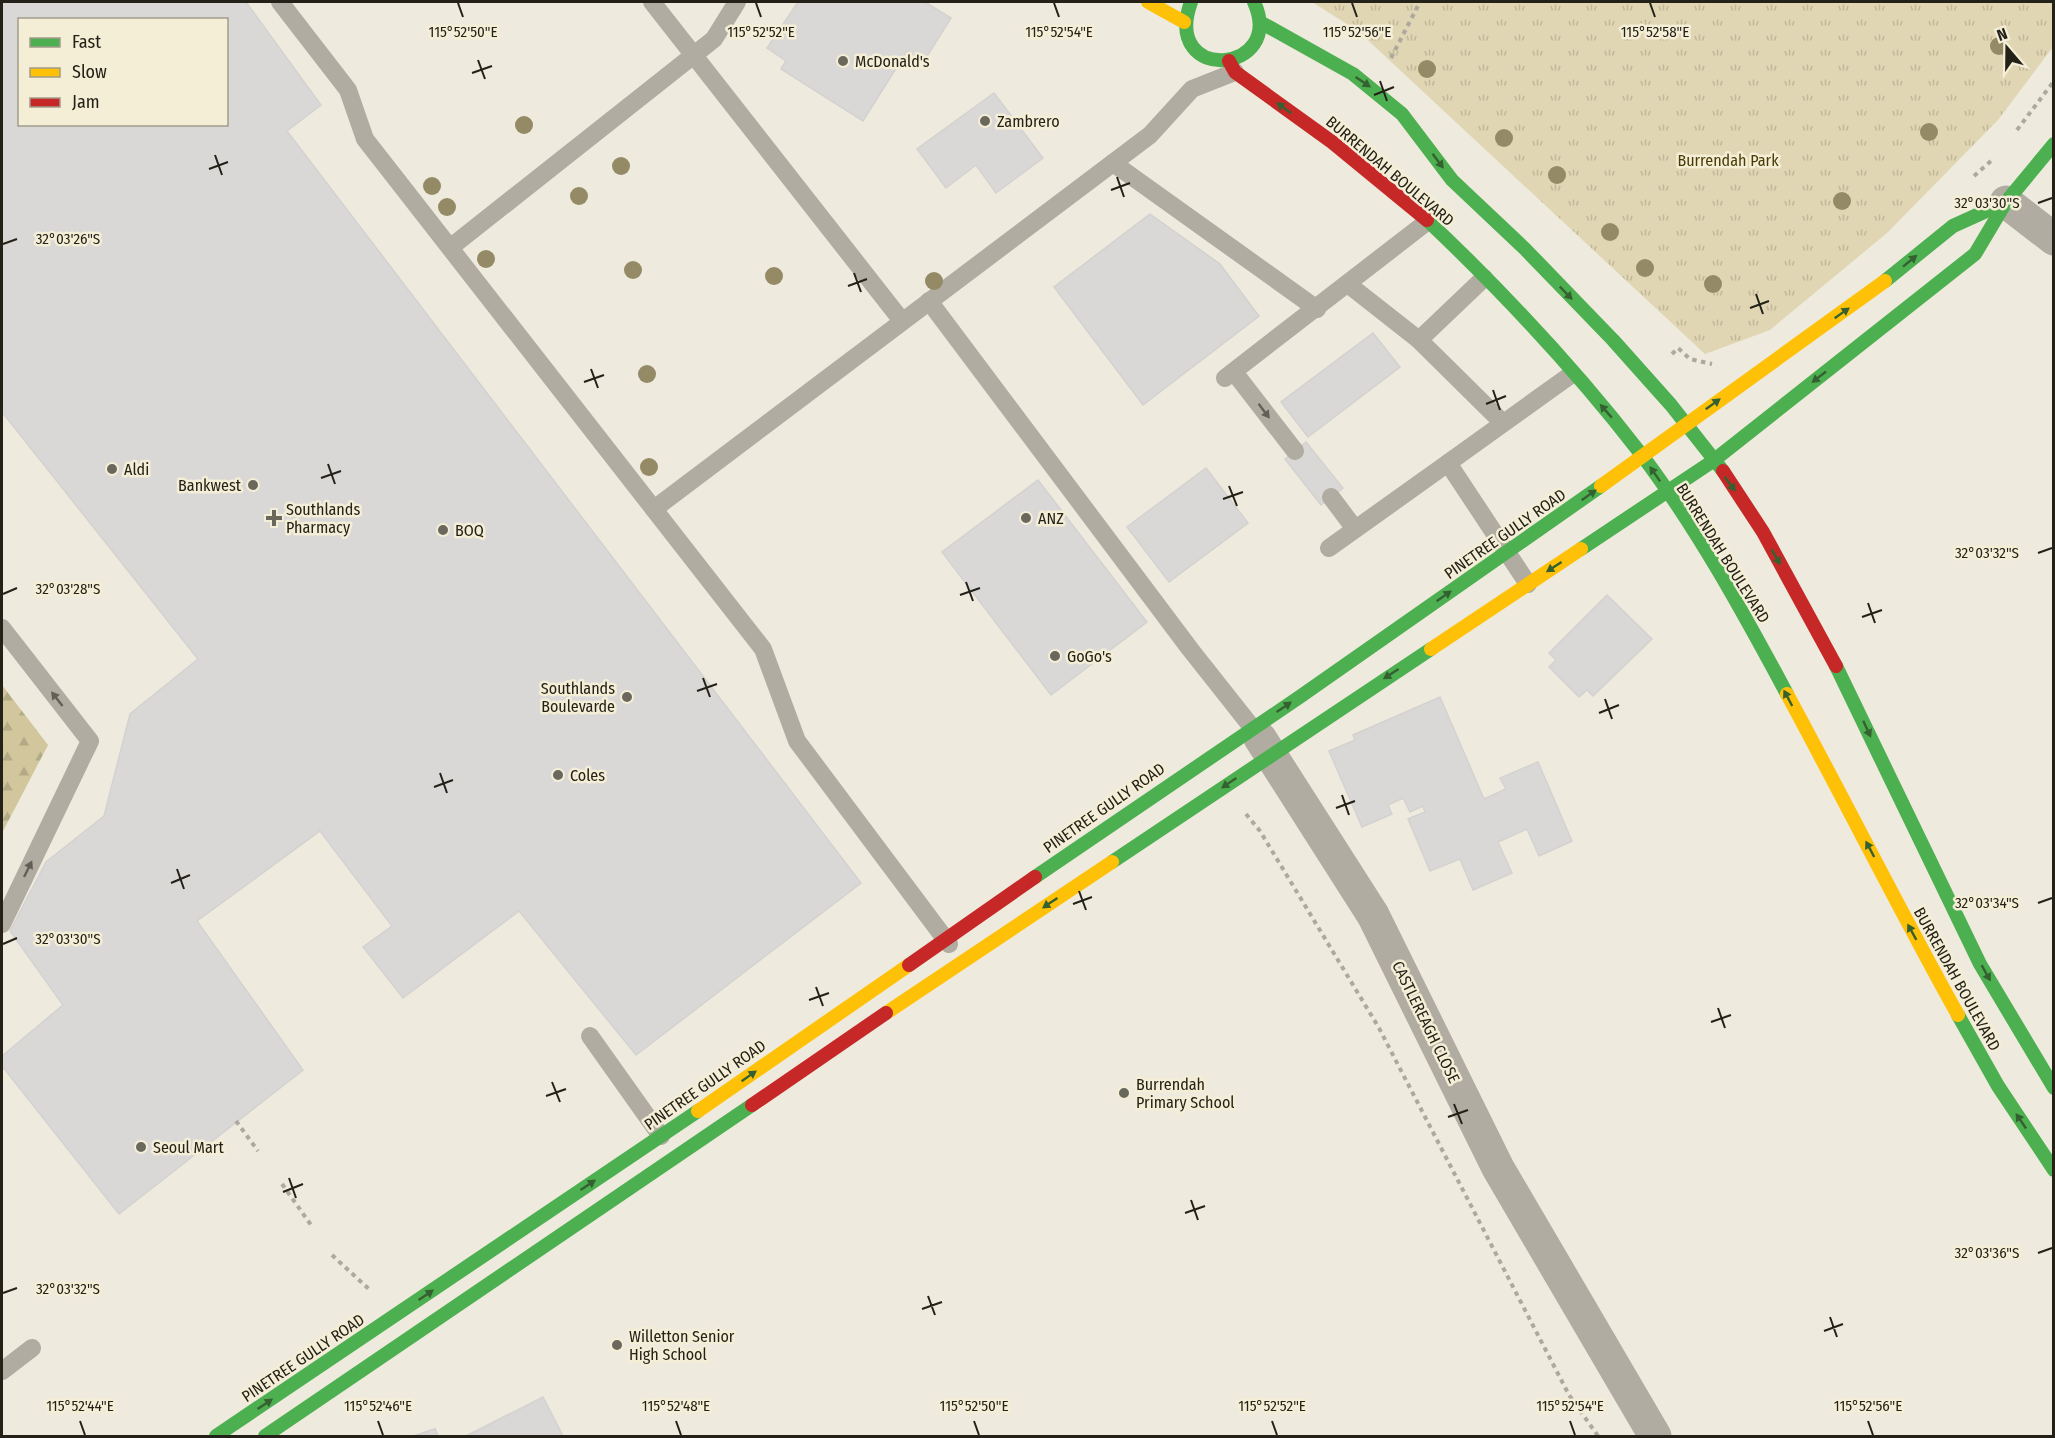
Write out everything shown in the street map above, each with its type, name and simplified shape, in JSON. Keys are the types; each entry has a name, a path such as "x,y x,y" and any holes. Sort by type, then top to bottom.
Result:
{"main road":[{"path":"1148,2 1184,22"},
{"path":"1191,2 1184,22 1185,33 1197,52 1206,59 1232,67 1252,48 1260,22 1253,2"},
{"name":"BURRENDAH BOULEVARD","path":"1260,22 1321,54 1370,87 1402,115 1457,186 1526,250 1634,363 1747,506 1850,693 1958,922 2054,1088"},
{"name":"BURRENDAH BOULEVARD","path":"1232,67 1332,142 1428,221 1572,374 1642,456 1754,633 1856,821 1895,902 1998,1086 2054,1170"},
{"name":"PINETREE GULLY ROAD","path":"216,1437 661,1136 945,939 1261,740 1528,584 1713,461 1975,254 2006,202 2054,144"},
{"name":"PINETREE GULLY ROAD","path":"265,1437 962,962 1261,740 1507,553 1867,296 1953,226 2006,202"}],"street":[{"path":"2006,202 2054,239"},
{"name":"CASTLEREAGH CLOSE","path":"1261,740 1373,915 1498,1168 1655,1437"}],"lane":[{"path":"280,2 348,90 365,139 763,649 797,741 962,962"},
{"path":"652,2 902,321"},
{"path":"451,248 714,39 737,2"},
{"path":"654,509 1150,135 1192,89 1232,67"},
{"path":"1113,163 1317,309"},
{"path":"1294,451 1230,375 1349,285 1428,221"},
{"path":"1419,340 1484,278"},
{"path":"1349,285 1419,340 1503,423"},
{"path":"929,301 1261,740"},
{"path":"1329,548 1572,374"},
{"path":"1448,463 1528,584"},
{"path":"1331,497 1355,529"},
{"path":"2,628 90,741 2,922"},
{"path":"590,1036 661,1136"},
{"path":"2,1371 32,1348"}],"path":[{"path":"1678,348 1690,359 1706,363"},
{"path":"1243,811 1272,851 1379,1028 1569,1395 1598,1437"},
{"path":"236,1121 258,1151"},
{"path":"282,1184 311,1225"},
{"path":"332,1255 372,1291"}],"green space":[{"name":"Burrendah Park","path":"1312,2 2053,2 2053,47 1998,120 1887,233 1770,330 1705,354 1358,31"},
{"path":"2,685 48,745 2,833"}],"building":[{"name":"Southlands Boulevarde","path":"2,2 246,2 321,105 287,131 861,883 636,1055 519,911 403,998 363,947 392,926 320,831 197,921 303,1070 119,1214 2,1066 2,1056 63,1005 10,931 46,862 104,816 130,714 198,659 2,412"},
{"name":"McDonald's","path":"798,2 925,2 951,18 924,61 907,51 863,121 781,69 786,61 767,48"},
{"name":"Zambrero","path":"994,93 1043,158 996,193 976,165 946,188 917,149"},
{"path":"1150,214 1220,264 1259,316 1143,405 1054,287"},
{"path":"1373,333 1400,367 1308,437 1281,402"},
{"path":"1306,442 1343,488 1321,505 1285,459"},
{"path":"1206,468 1248,523 1169,582 1127,527"},
{"path":"1038,480 1147,622 1051,695 942,552"},
{"path":"1607,595 1652,639 1593,696 1587,690 1579,697 1549,667 1556,660 1549,653"},
{"path":"1440,697 1484,799 1506,789 1500,778 1538,762 1572,841 1539,856 1527,829 1498,842 1512,873 1473,890 1460,859 1430,871 1408,819 1425,812 1423,806 1410,812 1403,798 1388,805 1392,814 1362,827 1329,751 1355,740 1353,735"},
{"path":"543,1397 563,1436 466,1436"},
{"path":"435,1429 438,1436 414,1436"},
{"path":"435,1429 438,1436 414,1436"}],"traffic: fast":[{"path":"1191,2 1186,29 1193,47 1206,57 1224,60 1241,56 1254,44 1260,26 1254,2"},
{"path":"1260,22 1353,74 1402,114 1452,180 1525,249 1613,340 1671,405 1723,471"},
{"path":"1581,549 1713,461 1975,254 2006,202 2054,144"},
{"path":"1885,281 1953,226 2006,202"},
{"path":"1427,220 1484,275 1538,333 1617,423 1641,454 1700,541 1787,694"},
{"path":"1035,877 1301,696 1601,486"},
{"path":"1112,862 1431,649"},
{"path":"1836,666 1980,964 2054,1088"},
{"path":"1958,1015 1998,1086 2054,1170"},
{"path":"265,1436 752,1105"},
{"path":"216,1436 698,1111"}],"traffic: slow":[{"path":"1148,2 1184,22"},
{"path":"1601,486 1885,281"},
{"path":"1431,649 1581,549"},
{"path":"1787,694 1958,1015"},
{"path":"886,1013 1112,862"},
{"path":"698,1111 909,965"}],"traffic: jam":[{"path":"1229,61 1235,72 1332,142 1427,220"},
{"path":"1723,471 1763,532 1836,666"},
{"path":"909,965 1035,877"},
{"path":"752,1105 886,1013"}],"place":[{"name":"McDonald's","path":"843,61"},
{"name":"Zambrero","path":"985,121"},
{"name":"Aldi","path":"112,469"},
{"name":"Bankwest","path":"253,485"},
{"name":"Southlands Pharmacy","path":"274,518"},
{"name":"ANZ","path":"1026,518"},
{"name":"BOQ","path":"443,530"},
{"name":"GoGo's","path":"1055,656"},
{"name":"Southlands Boulevarde","path":"627,697"},
{"name":"Coles","path":"558,775"},
{"name":"Burrendah Primary School","path":"1124,1093"},
{"name":"Seoul Mart","path":"141,1147"},
{"name":"Willetton Senior High School","path":"617,1345"}]}
